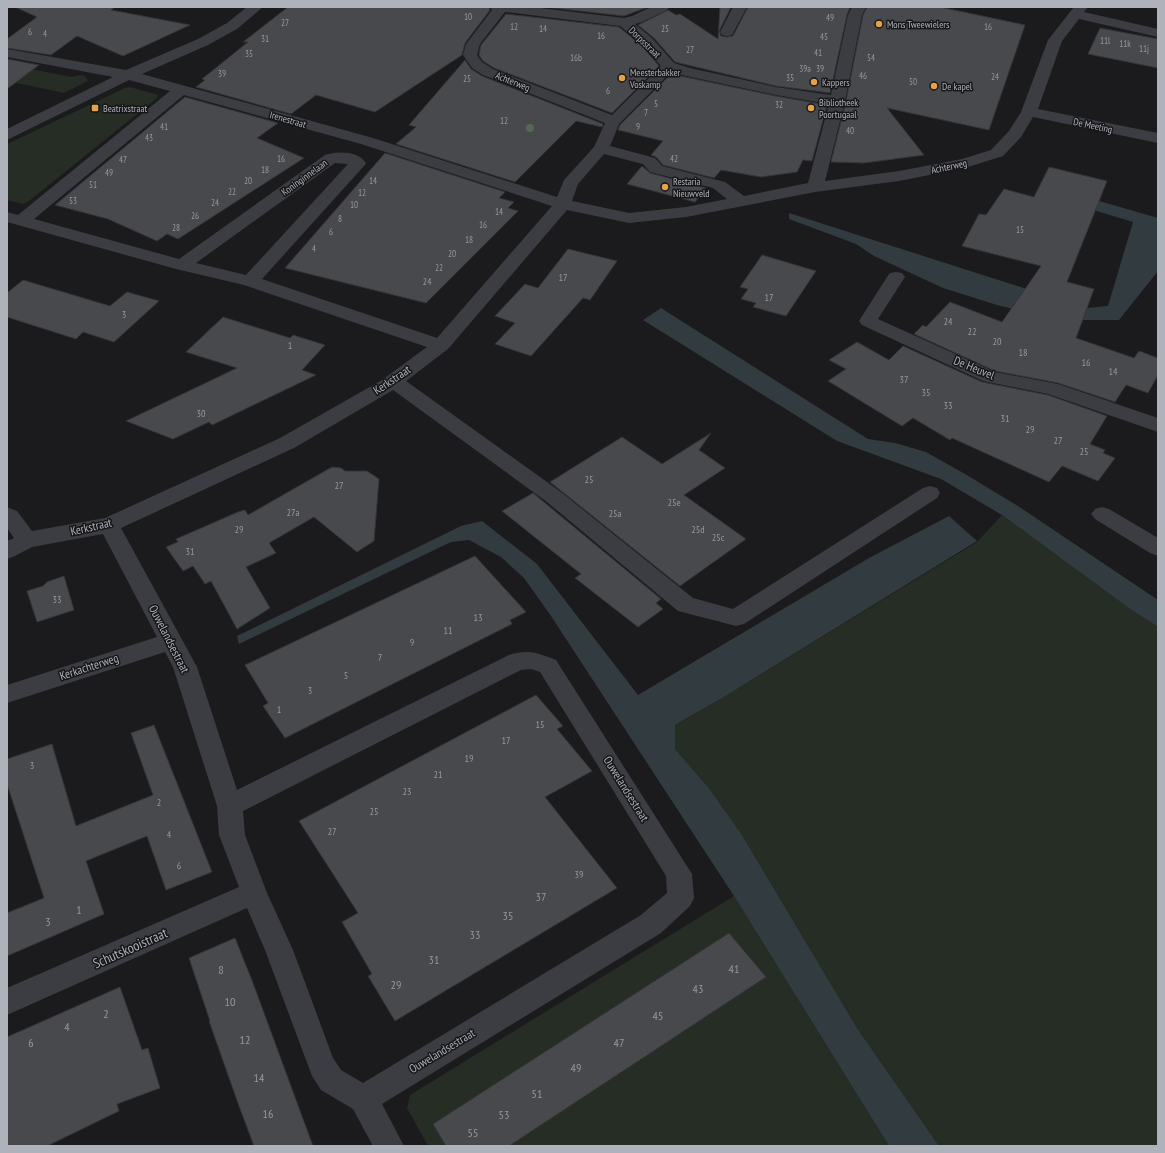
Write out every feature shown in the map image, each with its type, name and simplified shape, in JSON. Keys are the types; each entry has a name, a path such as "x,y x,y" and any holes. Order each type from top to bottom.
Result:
{"street":[{"path":"7,136 128,75 203,42 226,30 256,7"},
{"name":"Dorpsstraat","path":"499,7 624,22 648,42 669,66 686,72 776,91 837,101"},
{"name":"Achterweg","path":"499,7 473,44 470,55 477,65 488,72 612,123"},
{"path":"624,22 637,19 662,7"},
{"path":"727,32 740,7"},
{"path":"815,187 837,101 855,15 859,7"},
{"name":"Achterweg","path":"563,204 630,218 686,212 815,187 898,176 965,163 997,153 1014,134 1029,112 1055,40 1079,10 1158,33"},
{"name":"Irenestraat","path":"7,53 128,75 180,91 276,115 367,141 563,204"},
{"name":"Kerkstraat","path":"7,551 26,540 109,525 287,443 393,380 441,345 563,204 570,183 601,148 612,123 669,66"},
{"path":"14,219 180,91"},
{"name":"De Meeting","path":"1029,112 1158,138"},
{"path":"601,148 649,160 656,169 719,185 740,201"},
{"name":"Koninginnelaan","path":"182,265 331,158 349,158 358,163 250,281"},
{"path":"14,219 182,265 250,281 441,345"},
{"name":"De Heuvel","path":"896,277 868,321 990,377 1051,388 1158,425"},
{"path":"393,380 554,497 686,605 736,618 930,493"},
{"path":"7,514 10,516 26,540"},
{"path":"1102,514 1158,548"},
{"name":"Ouwelandsestraat","path":"109,525 185,667 230,806 232,835 254,893 279,950 322,1066 331,1080 363,1099 651,924 681,898 680,874 548,666 532,660 517,661 230,806"},
{"name":"Kerkachterweg","path":"7,694 172,641"},
{"name":"Schutskooistraat","path":"7,1002 254,893"},
{"path":"363,1099 384,1144"}],"shaded area":[{"path":"7,64 71,77 81,75 85,76 88,81 64,93 7,81"},
{"path":"130,87 158,95 157,98 29,201 23,204 7,200 7,144"},
{"path":"1051,187 1158,218 1158,271 1119,320 1058,320 997,305 943,288 874,256 856,244 789,219 789,213 1086,308 1108,306 1133,222 1047,196"},
{"path":"661,308 868,439 895,443 926,452 1018,506 1158,600 1158,627 1130,609 1002,515 941,479 837,441 643,320"},
{"path":"1002,515 1130,609 1158,627 1158,1146 939,1146 857,1028 742,835 709,788 675,749 675,725 724,697 977,542"},
{"path":"949,516 977,541 724,697 675,725 675,749 709,788 742,835 857,1028 939,1146 889,1146 734,896 551,616 524,578 501,557 469,540 451,542 239,644 237,636 461,526 482,521 537,564 638,695 869,558"},
{"path":"734,896 889,1146 428,1146 407,1108 410,1095"}],"building":[{"path":"15,7 115,7 111,10 190,25 123,56 77,36 51,55 7,48 7,39 37,17"},
{"path":"288,7 489,7 490,10 465,43 462,55 375,112 316,95 291,114 196,87 205,80 202,79 248,42 243,42"},
{"path":"545,7 648,7 624,16"},
{"path":"720,7 731,7 719,31 721,36 727,37 733,36 748,7 850,7 830,93 776,86 675,62 654,38 638,25 668,10 676,15 680,14 718,39"},
{"path":"867,7 940,7 1025,25 989,130 887,108 924,155 864,163 831,162 846,101 863,15"},
{"path":"506,14 619,27 642,46 659,66 612,113 494,68 483,61 479,55 481,45"},
{"path":"1100,28 1158,39 1158,68 1088,54"},
{"path":"7,59 39,65 7,89"},
{"path":"465,60 471,69 482,76 603,124 602,127 576,121 515,182 396,144 416,127 409,125"},
{"path":"671,74 827,105 812,161 803,160 797,172 761,177 721,170 714,178 663,165 656,157 651,155 663,141 618,130 620,125"},
{"path":"185,97 278,123 257,138 304,158 178,239 167,234 157,241 108,219 55,205"},
{"path":"385,153 505,192 499,198 514,202 508,208 518,211 426,303 285,268"},
{"path":"642,166 650,173 706,188 695,202 627,184"},
{"path":"1049,167 1107,181 1067,282 1094,289 1076,338 1134,358 1139,351 1158,358 1158,375 1148,393 1126,385 1115,402 1058,383 995,371 914,334 923,325 926,327 950,302 1002,322 1041,266 962,246 979,214 986,215 1004,189 1034,197"},
{"path":"568,249 617,261 590,300 583,298 531,356 495,344 515,323 495,316 525,284 538,288"},
{"path":"762,255 816,271 786,316 753,307 756,303 741,299 748,289 740,287"},
{"path":"23,280 110,306 127,292 159,301 114,342 83,332 76,339 7,317 7,293"},
{"path":"223,317 290,338 293,335 325,345 302,370 316,375 212,425 209,422 173,439 126,421 237,368 186,352"},
{"path":"857,342 889,360 903,346 982,382 1048,395 1107,416 1090,444 1105,450 1103,453 1115,458 1098,481 1062,466 1049,482 952,438 950,440 913,418 902,426 828,381 846,369 829,360"},
{"path":"711,433 699,450 725,468 684,495 746,539 680,586 550,482 622,437 662,464"},
{"path":"332,467 341,468 345,471 367,471 379,479 374,541 357,552 314,517 269,543 276,553 246,567 270,608 237,629 211,581 205,584 193,566 183,571 166,547 178,542 176,539 238,512 245,510 248,515"},
{"path":"533,493 661,599 656,603 663,609 638,627 575,578 581,574 502,511"},
{"path":"475,556 526,612 510,620 512,624 285,738 263,706 268,703 245,665"},
{"path":"64,576 74,610 37,622 27,591 43,586 47,582"},
{"path":"536,695 563,726 557,729 592,771 545,797 617,888 395,1021 368,976 372,974 342,922 358,913 299,821"},
{"path":"154,725 212,872 166,890 147,836 86,861 104,914 7,956 7,913 44,898 7,784 7,759 52,744 76,826 153,795 131,733"},
{"path":"729,933 766,977 509,1146 446,1146 433,1124"},
{"path":"235,938 313,1146 254,1146 239,1106 209,1021 189,958"},
{"path":"120,987 142,1050 148,1048 160,1088 117,1104 119,1111 47,1146 7,1146 7,1037"}],"place":[{"name":"Mons Tweewielers","path":"879,24"},
{"name":"Meesterbakker Voskamp","path":"622,78"},
{"name":"Kappers","path":"814,82"},
{"name":"De kapel","path":"934,86"},
{"name":"Beatrixstraat","path":"95,108"},
{"name":"Bibliotheek Poortugaal","path":"811,108"},
{"name":"Restaria Nieuwveld","path":"665,187"}]}
